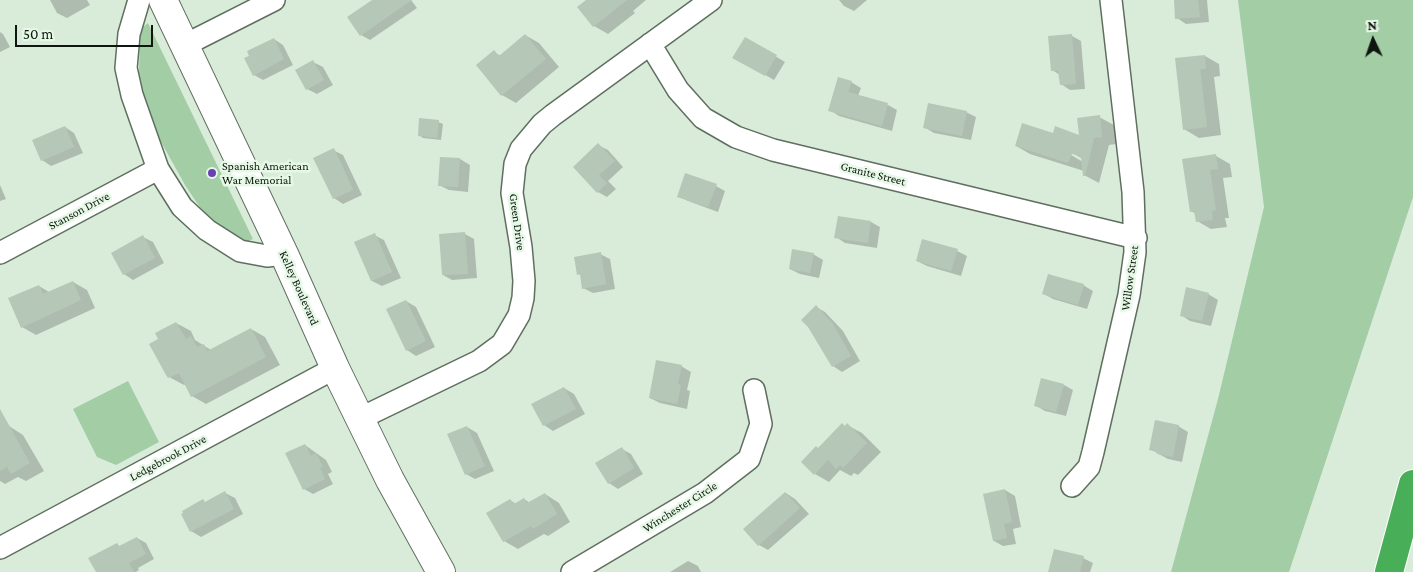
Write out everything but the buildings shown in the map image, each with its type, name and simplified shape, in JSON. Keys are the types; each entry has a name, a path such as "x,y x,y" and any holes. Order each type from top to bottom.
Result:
{"highway":[{"path":"1391,572 1413,484"},
{"path":"1391,572 1413,512"}],"main road":[{"name":"Kelley Boulevard","path":"163,0 390,480 441,572"}],"street":[{"path":"139,0 129,34 126,68 132,95 158,168 182,207 207,230 240,250 267,256 284,254"},
{"path":"185,45 274,0"},
{"name":"Green Drive","path":"361,418 479,361 502,344 519,315 523,298 524,281 521,247 512,193 515,164 521,149 542,124 553,115 711,0"},
{"name":"Willow Street","path":"1072,486 1089,467 1093,452 1129,295 1136,238 1133,192 1111,0"},
{"name":"Granite Street","path":"650,44 678,90 703,118 736,137 773,150 1136,238"},
{"name":"Stanson Drive","path":"0,253 158,168"},
{"name":"Ledgebrook Drive","path":"0,548 336,368"},
{"name":"Winchester Circle","path":"572,572 705,493 749,459 761,424 754,390"}],"green space":[{"path":"1238,0 1413,0 1413,197 1289,572 1171,572 1218,399 1264,207"},
{"path":"148,23 253,239 249,241 241,242 230,237 203,212 185,185 160,140 142,93 139,73 140,33"},
{"path":"128,381 159,442 116,465 97,457 73,409"}],"place":[{"name":"Spanish American War Memorial","path":"212,173"}]}
